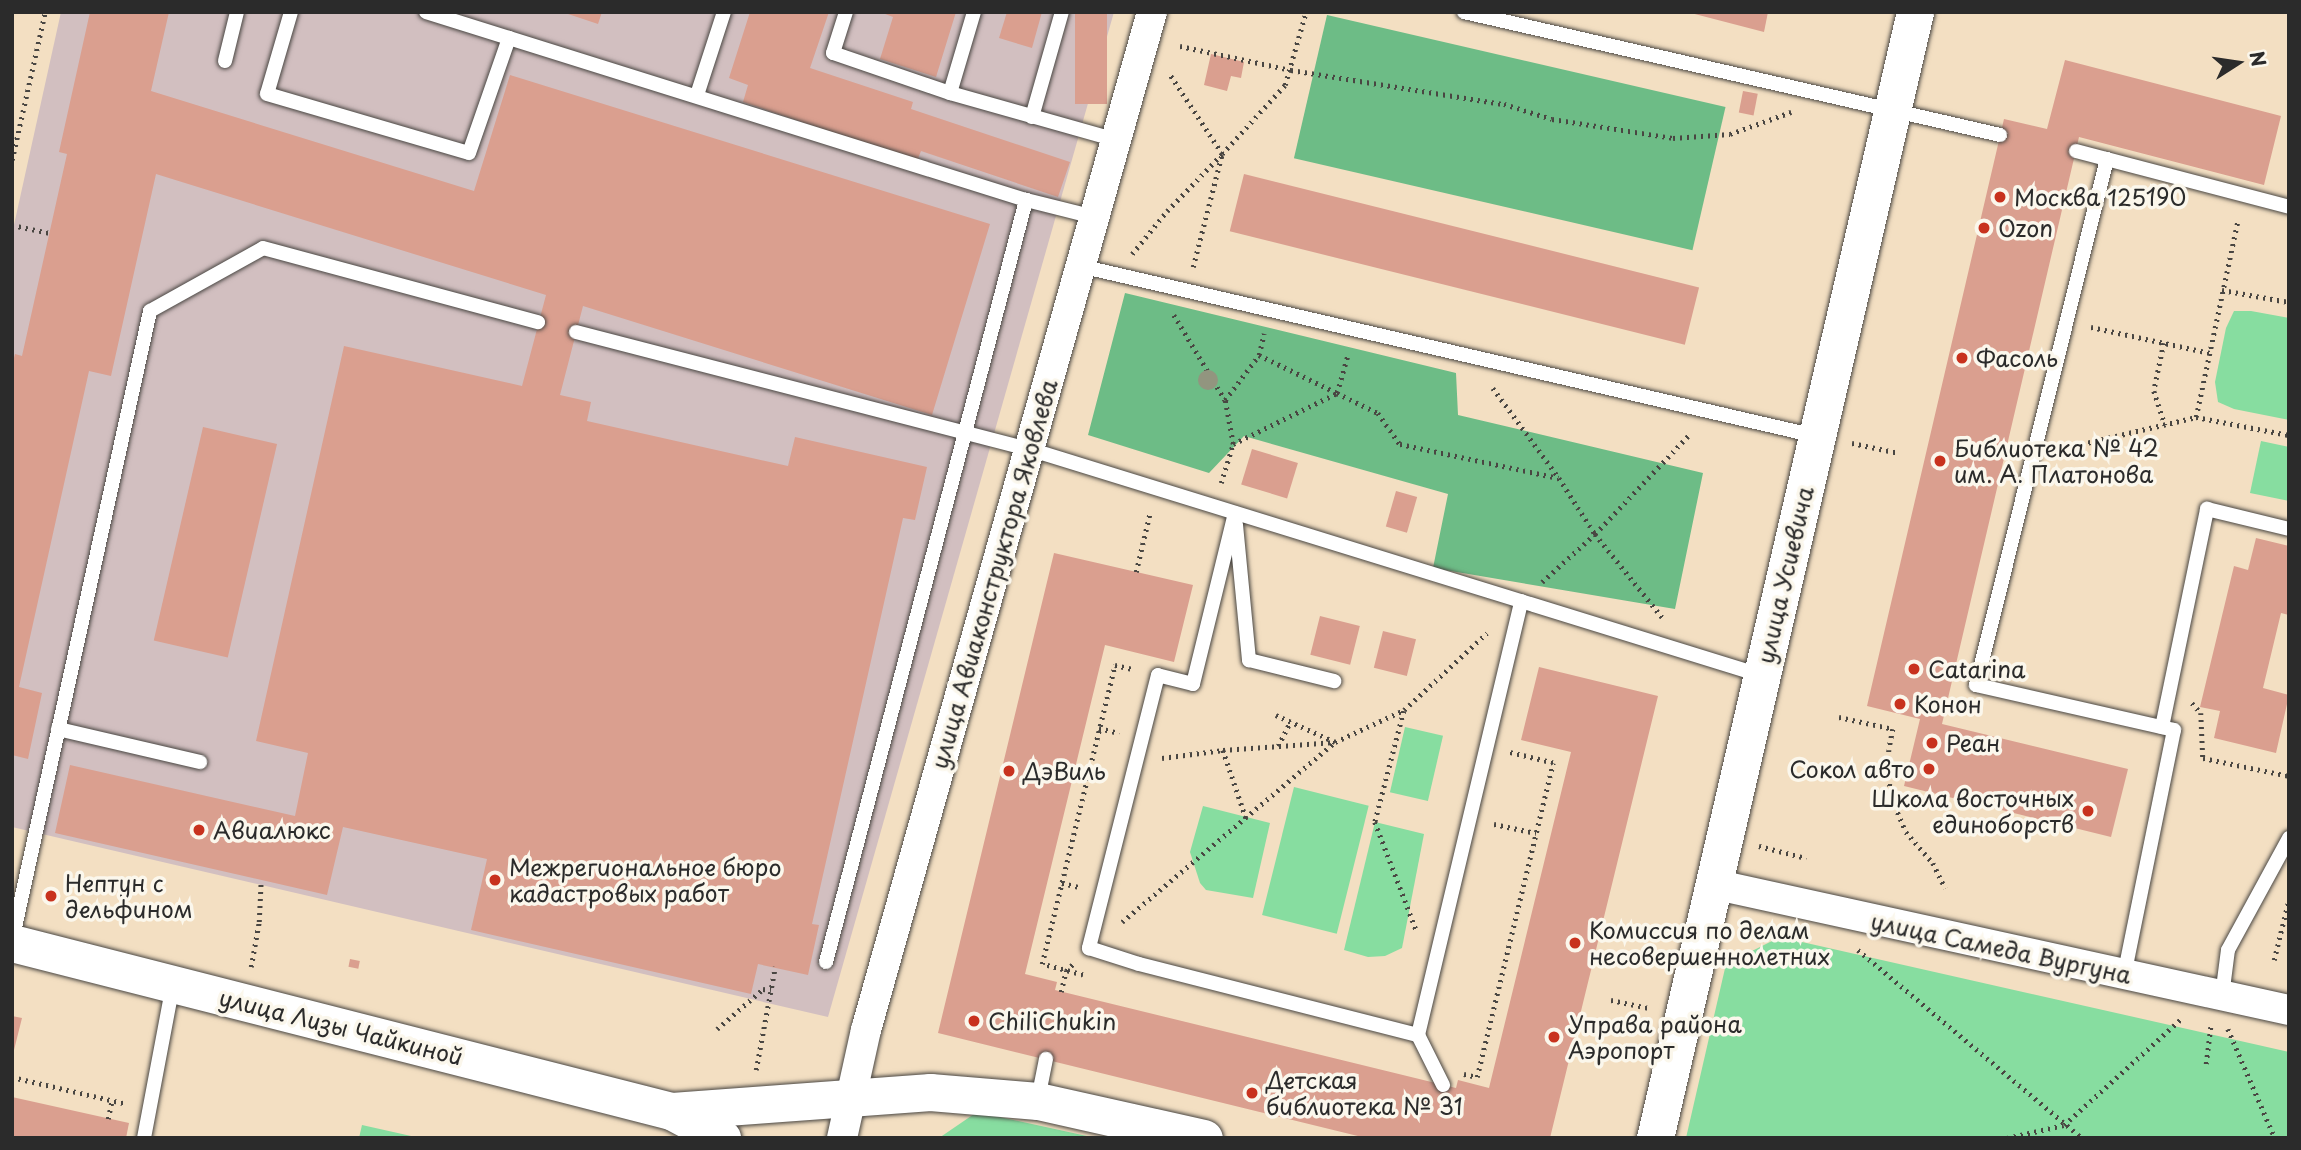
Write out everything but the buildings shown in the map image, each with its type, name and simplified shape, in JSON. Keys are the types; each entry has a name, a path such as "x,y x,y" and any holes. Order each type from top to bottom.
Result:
{"street":[{"name":"улица Усиевича","path":"1655,1138 1915,12"},
{"name":"улица Авиаконструктора Яковлева","path":"842,1138 866,1030 1148,24"},
{"name":"улица Самеда Вургуна","path":"1713,884 2289,1010"},
{"name":"улица Лизы Чайкиной","path":"12,942 671,1111 722,1138"},
{"name":"улица Лизы Чайкиной","path":"671,1111 930,1092 1038,1101 1204,1138"}],"lane":[{"path":"225,61 237,12"},
{"path":"290,12 267,94 469,153 509,38"},
{"path":"426,12 1026,200 1094,217"},
{"path":"697,95 724,12"},
{"path":"846,12 833,53 950,93 1116,140"},
{"path":"950,93 974,12"},
{"path":"1032,117 1062,12"},
{"path":"1464,12 1893,108 2000,135"},
{"path":"2076,151 2289,207"},
{"path":"2107,159 1976,685 2174,730 2124,975"},
{"path":"826,962 1026,200"},
{"path":"12,942 150,311 263,248 538,322"},
{"path":"1080,266 1817,436"},
{"path":"576,332 1029,449 1762,675"},
{"path":"2162,727 2207,509 2289,529"},
{"path":"1235,513 1193,684 1158,675 1089,948 1139,964 1418,1035"},
{"path":"1235,513 1249,660 1334,681"},
{"path":"1443,1085 1418,1035 1521,601"},
{"path":"58,729 201,762"},
{"path":"2222,996 2228,950 2289,838"},
{"path":"144,1138 173,984"},
{"path":"1038,1101 1046,1059"}],"path":[{"path":"12,160 45,12"},
{"path":"1115,274 1167,211 1285,85 1306,12"},
{"path":"1148,24 1222,153 1188,290"},
{"path":"1180,46 1291,70 1504,104 1552,119 1672,138 1730,134 1784,117 1821,92"},
{"path":"2196,417 2243,195"},
{"path":"12,225 49,233"},
{"path":"1156,284 1225,400 1233,444 1214,506"},
{"path":"2222,290 2289,302"},
{"path":"1225,400 1259,355 1270,310"},
{"path":"2065,321 2210,353"},
{"path":"1233,444 1337,393 1354,330"},
{"path":"2164,344 2154,391 2165,425"},
{"path":"1259,355 1378,413 1400,444 1559,478"},
{"path":"1469,356 1559,478 1595,534 1691,653"},
{"path":"1089,948 1335,742 1404,710 1595,534 1711,412"},
{"path":"2033,456 2196,417 2289,435"},
{"path":"1817,436 1899,453"},
{"path":"1136,572 1156,488"},
{"path":"1042,964 1115,665 1158,675"},
{"path":"2171,681 2201,713 2203,758 2289,776"},
{"path":"1404,710 1375,822 1432,974"},
{"path":"1276,715 1335,742"},
{"path":"1839,717 1894,729 1889,750 1888,777 1895,806 1906,832 1933,863 1945,888"},
{"path":"1278,746 1291,722"},
{"path":"1136,761 1223,750 1335,742"},
{"path":"1477,1077 1553,762 1486,747"},
{"path":"1223,750 1246,818"},
{"path":"1469,819 1536,833"},
{"path":"1748,843 1806,858"},
{"path":"250,971 259,922 261,880"},
{"path":"2274,960 2289,899"},
{"path":"1855,948 2082,1138"},
{"path":"755,1071 775,967"},
{"path":"717,1029 763,989 771,990"},
{"path":"2007,1138 2064,1125 2182,1019"},
{"path":"2206,1064 2211,1025"},
{"path":"2227,1029 2275,1138"},
{"path":"12,1077 150,1109"},
{"path":"108,1118 112,1100"}],"shaded area":[{"path":"61,12 1114,12 828,1017 12,827 12,234"}],"green space":[{"path":"1327,15 1726,107 1692,250 1294,158"},
{"path":"1125,293 1456,373 1458,415 1703,473 1675,609 1433,568 1448,494 1244,436 1209,473 1088,435"},
{"path":"2234,311 2251,311 2289,318 2289,420 2234,409 2218,402 2215,382 2226,328"},
{"path":"2261,441 2289,447 2289,501 2250,493"},
{"path":"1405,727 1443,736 1428,801 1390,792"},
{"path":"1294,787 1369,806 1337,934 1262,915"},
{"path":"1203,806 1270,823 1253,898 1206,890 1200,883 1190,852"},
{"path":"1375,822 1424,834 1402,948 1385,956 1368,957 1344,950"},
{"path":"1780,937 2289,1052 2289,1138 1686,1138 1726,964"},
{"path":"977,1112 1096,1138 939,1138"},
{"path":"362,1125 420,1138 359,1138"}],"place":[{"name":"Москва 125190","path":"2000,197"},
{"name":"Ozon","path":"1984,228"},
{"name":"Фасоль","path":"1962,358"},
{"name":"Библиотека № 42 им. А. Платонова","path":"1940,461"},
{"name":"Catarina","path":"1914,669"},
{"name":"Конон","path":"1900,704"},
{"name":"Реан","path":"1932,743"},
{"name":"Сокол авто","path":"1929,769"},
{"name":"ДэВиль","path":"1009,771"},
{"name":"Школа восточных единоборств","path":"2088,811"},
{"name":"Авиалюкс","path":"199,830"},
{"name":"Межрегиональное бюро кадастровых работ","path":"495,880"},
{"name":"Нептун с дельфином","path":"51,896"},
{"name":"Комиссия по делам несовершеннолетних","path":"1575,943"},
{"name":"ChiliChukin","path":"974,1021"},
{"name":"Управа района Аэропорт","path":"1554,1037"},
{"name":"Детская библиотека № 31","path":"1252,1093"}]}
